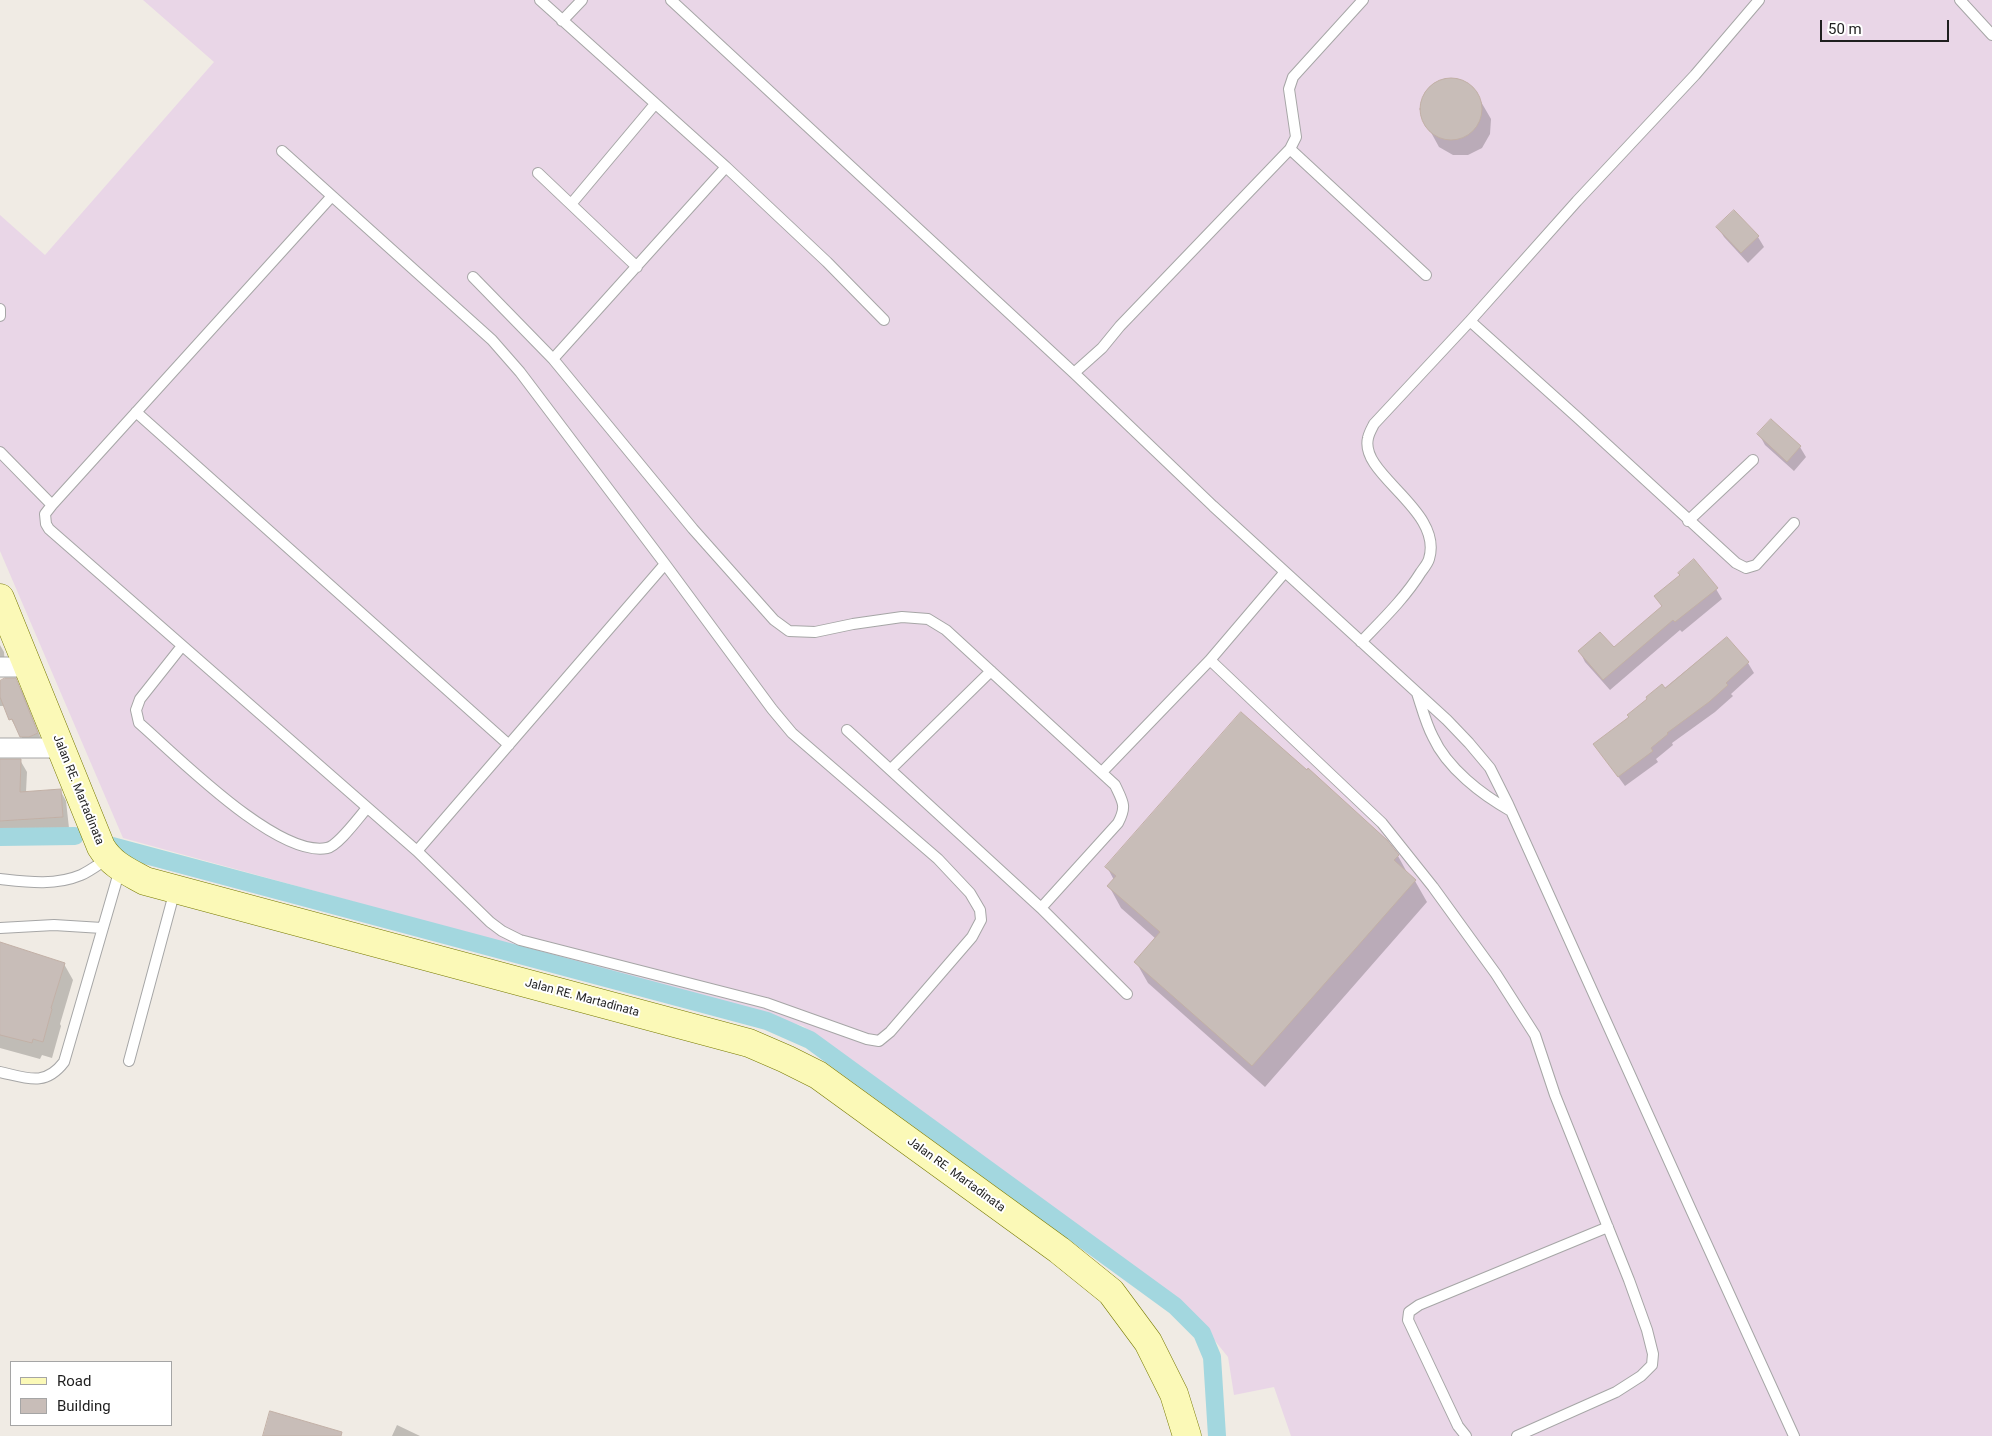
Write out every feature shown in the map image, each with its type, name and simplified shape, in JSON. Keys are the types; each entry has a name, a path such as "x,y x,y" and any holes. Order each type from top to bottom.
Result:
{"main road":[{"name":"Jalan RE. Martadinata","path":"0,598 101,847 114,863 145,881 749,1043 818,1075 1059,1250 1111,1292 1148,1342 1174,1394 1187,1436"}],"street":[{"path":"0,667 28,667"},
{"path":"0,748 61,748"}],"lane":[{"path":"540,0 726,167 884,320"},
{"path":"562,21 582,0"},
{"path":"671,0 1074,373 1213,506 1417,692 1469,743 1490,768 1794,1436"},
{"path":"1074,373 1102,348 1120,326 1290,148 1296,137 1289,89 1293,77 1363,0"},
{"path":"1362,642 1413,585 1429,559 1431,537 1422,519 1370,456 1367,439 1374,424 1470,321 1577,201 1695,75 1759,0"},
{"path":"1960,0 1992,35"},
{"path":"572,203 655,104"},
{"path":"1290,148 1426,275"},
{"path":"282,151 332,196 492,340 520,372 772,709 792,733 938,859 970,893 980,910 981,920 972,937 897,1025 879,1041 867,1039 766,1003 520,940 502,931 490,922 417,851 49,529 44,518 52,505 332,196"},
{"path":"553,358 726,167"},
{"path":"538,172 637,267"},
{"path":"473,277 553,358 693,529 768,614 789,631 815,632 902,617 928,619 946,630 1115,785 1122,801 1124,812 1118,823 1041,908"},
{"path":"0,309 0,316"},
{"path":"1470,321 1736,563 1746,568 1756,565 1794,523"},
{"path":"136,412 509,745"},
{"path":"0,452 52,505"},
{"path":"1688,521 1753,460"},
{"path":"417,851 665,564"},
{"path":"1102,772 1210,660 1285,572"},
{"path":"182,646 140,699 136,710 139,723 230,803 269,830 298,844 315,848 328,848 335,843 368,808"},
{"path":"1210,660 1382,823 1433,887 1496,974 1535,1035 1647,1330 1652,1354 1652,1366 1641,1376 1616,1392 1517,1436"},
{"path":"891,770 991,671"},
{"path":"1417,692 1433,739 1446,758 1489,799 1511,811"},
{"path":"847,730 1041,908 1127,994"},
{"path":"0,879 38,882 65,880 114,863"},
{"path":"0,1072 33,1080 47,1078 57,1071 64,1062 102,928 114,863"},
{"path":"129,1061 176,889"},
{"path":"0,928 54,925 102,928"},
{"path":"1466,1436 1458,1426 1408,1320 1409,1312 1419,1305 1608,1227"}],"shaded area":[{"path":"143,0 1992,0 1992,1436 1291,1436 1274,1387 1234,1395 1228,1357 1199,1321 803,1026 123,838 0,551 0,215 45,255 214,62"}],"building":[{"path":"1451,78 1463,80 1473,87 1480,97 1482,109 1480,121 1473,131 1463,138 1451,140 1439,138 1429,131 1422,121 1420,109 1422,97 1429,87 1439,80"},
{"path":"1734,210 1759,236 1741,253 1716,227"},
{"path":"1771,419 1801,446 1787,462 1757,434"},
{"path":"1694,559 1718,588 1675,622 1673,620 1603,680 1578,651 1600,632 1614,647 1662,606 1654,596 1680,575 1678,573"},
{"path":"1727,637 1749,662 1709,702 1667,733 1651,748 1653,751 1618,777 1593,744 1629,717 1627,715 1662,684 1665,688"},
{"path":"5,678 16,678 38,733 29,737 20,737 12,719 9,720 0,697 0,681"},
{"path":"1241,712 1307,770 1308,768 1387,840 1399,855 1394,860 1416,880 1252,1066 1134,962 1160,932 1107,886 1116,876 1105,867"},
{"path":"0,759 21,759 20,792 61,789 63,817 0,821"},
{"path":"0,942 65,963 43,1042 33,1039 32,1043 0,1035"},
{"path":"270,1411 342,1432 341,1436 263,1436"}],"waterway":[{"path":"0,837 75,836"},
{"path":"112,846 767,1021 810,1040 1175,1306 1202,1333 1212,1357 1217,1436"}]}
